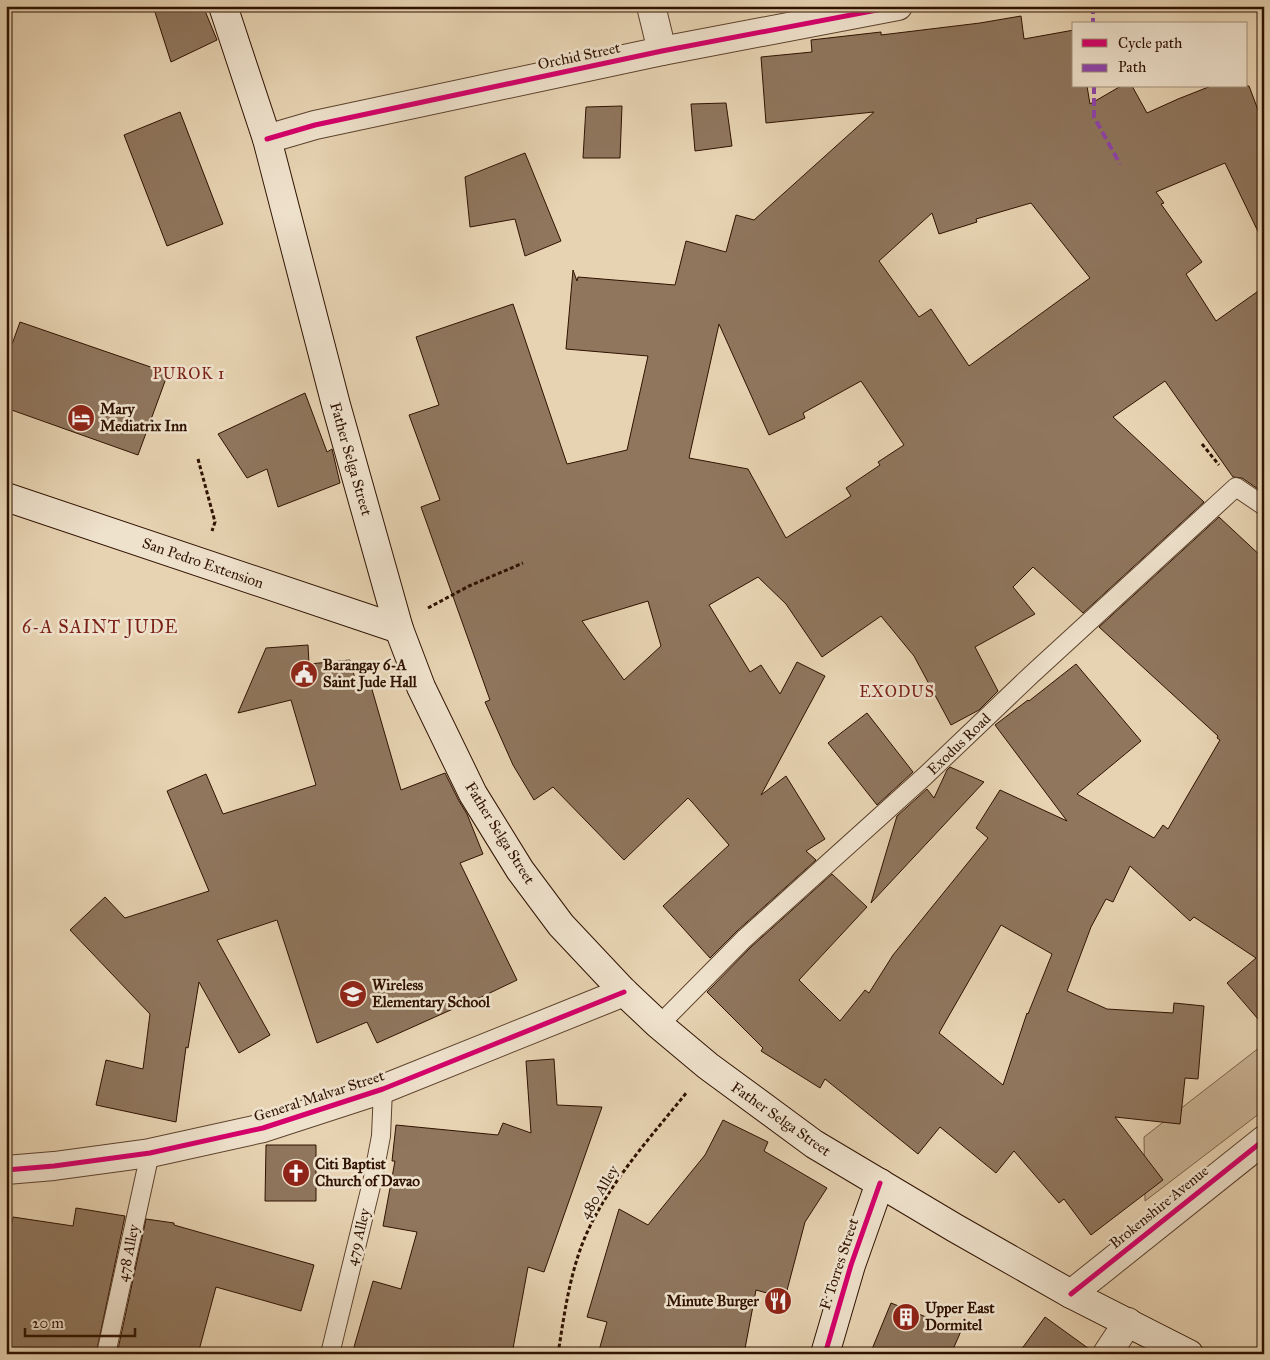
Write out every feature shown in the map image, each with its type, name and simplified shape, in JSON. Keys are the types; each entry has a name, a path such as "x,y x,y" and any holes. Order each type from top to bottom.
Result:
{"main road":[{"name":"Father Selga Street","path":"223,6 267,139 336,405 399,629 421,687 473,794 520,870 561,925 624,992 659,1025 708,1066 814,1144 1071,1294 1189,1354"},
{"path":"652,6 662,51"},
{"name":"Orchid Street","path":"267,139 315,124 662,51 881,8"},
{"name":"San Pedro Extension","path":"6,497 399,629"},
{"name":"General Malvar Street","path":"6,1170 54,1166 150,1153 263,1128 383,1089 624,992"},
{"name":"Brokenshire Avenue","path":"1071,1294 1264,1140"},
{"name":"F. Torres Street","path":"825,1354 851,1266 880,1183"},
{"path":"1107,1354 1128,1322"}],"lane":[{"name":"Exodus Road","path":"659,1025 744,939 925,776 1030,675 1236,487 1264,506"},
{"name":"479 Alley","path":"330,1354 373,1178 381,1136 383,1089"},
{"name":"478 Alley","path":"106,1354 150,1153"}],"path":[{"path":"198,459 215,522 199,562"},
{"path":"399,629 432,606 469,586 523,563"}],"shaded area":[{"path":"1264,1044 1264,1110 1145,1201 1144,1137"}],"building":[{"path":"153,6 203,6 217,40 171,62"},
{"path":"1021,16 1024,39 1072,30 1072,88 1087,88 1090,104 1118,88 1133,88 1147,113 1206,88 1248,88 1249,86 1264,126 1264,244 1225,163 1156,192 1164,203 1161,204 1202,262 1186,274 1216,321 1264,287 1264,493 1242,478 1233,477 1165,381 1113,417 1204,502 1083,613 1033,567 1013,587 1035,614 975,647 998,691 979,710 951,725 914,656 881,616 822,657 786,604 758,577 709,605 750,672 761,665 780,694 797,662 825,676 761,795 786,776 825,839 806,851 816,860 710,958 663,906 729,845 688,798 624,860 553,787 534,800 513,765 485,702 490,700 421,507 440,500 409,415 439,405 416,337 513,304 567,464 627,450 648,356 566,349 573,270 577,281 578,277 675,285 686,241 726,252 736,215 754,220 874,112 766,123 761,57 812,52 811,40 881,32 881,35","holes":["1031,203 1090,278 969,366 931,309 919,317 879,261 932,213 939,234 977,222 976,219","719,324 769,435 805,418 803,413 861,381 904,445 878,462 880,465 846,488 851,496 786,538 748,469 689,458","648,601 661,646 624,680 582,621"]},
{"path":"726,103 732,146 695,151 691,104"},
{"path":"622,106 620,158 583,158 586,107"},
{"path":"180,112 223,224 167,246 124,135"},
{"path":"525,153 561,241 525,256 515,219 470,227 465,177"},
{"path":"20,322 168,373 138,455 6,408 6,361"},
{"path":"305,393 327,452 332,449 340,483 278,507 267,469 247,478 218,434"},
{"path":"1219,517 1264,559 1264,1026 1227,983 1256,958 1194,917 1190,921 1130,866 1113,902 1106,899 1091,927 1067,991 1107,1009 1173,1013 1174,1003 1204,1006 1198,1079 1185,1078 1180,1124 1115,1117 1163,1180 1091,1235 1064,1199 1059,1203 1014,1151 996,1173 940,1127 918,1154 825,1079 820,1088 761,1051 763,1048 707,992 751,947 832,874 867,907 799,980 840,1021 865,990 869,993 893,955 988,838 976,828 1000,790 1067,821 995,725 1076,664 1141,741 1077,794 1154,838 1163,825 1168,829 1220,740 1217,738 1218,736 1099,627","holes":["1001,925 1052,954 1027,1013 1003,1085 939,1033"]},
{"path":"308,645 309,664 350,660 358,690 371,686 401,790 445,773 467,814 483,854 460,863 517,980 377,1043 367,1022 317,1043 277,920 217,940 270,1035 239,1053 199,982 188,1048 186,1047 176,1122 96,1105 106,1060 143,1069 150,1014 70,930 105,897 125,918 209,891 167,791 206,774 223,814 316,785 291,700 238,713 266,648"},
{"path":"867,713 913,772 877,805 828,743"},
{"path":"950,767 984,782 871,903 897,816 927,789 934,798"},
{"path":"554,1059 557,1105 602,1107 544,1272 528,1267 512,1354 352,1354 373,1281 401,1289 417,1232 383,1226 395,1161 392,1161 396,1125 498,1135 503,1123 531,1133 526,1061"},
{"path":"723,1120 768,1142 764,1151 827,1188 805,1222 785,1298 756,1290 744,1354 598,1354 607,1322 587,1317 619,1209 648,1225 705,1155"},
{"path":"266,1145 316,1145 316,1201 265,1201"},
{"path":"76,1208 125,1216 96,1354 6,1354 6,1261 13,1217 73,1226"},
{"path":"146,1219 174,1223 174,1225 314,1265 301,1311 216,1287 198,1354 117,1354"},
{"name":"Upper East Dormitel","path":"891,1303 961,1331 951,1354 870,1354"},
{"path":"1045,1317 1092,1351 1091,1354 1018,1354"}],"marked path":[{"path":"1093,6 1093,22"},
{"path":"1094,88 1094,117 1120,164"}],"cycle path":[{"path":"267,139 315,125 662,51 898,6"},
{"path":"6,1170 54,1166 150,1153 263,1128 383,1089 624,992"},
{"path":"1071,1294 1264,1140"},
{"path":"825,1354 851,1265 880,1183"}],"place":[{"name":"Mary Mediatrix Inn","path":"81,418"},
{"name":"Barangay 6-A Saint Jude Hall","path":"304,674"},
{"name":"Wireless Elementary School","path":"353,994"},
{"name":"Citi Baptist Church of Davao","path":"296,1173"},
{"name":"Minute Burger","path":"778,1301"},
{"name":"Upper East Dormitel","path":"906,1317"}],"district":[{"name":"PUROK 1","path":"189,373"},
{"name":"6-A SAINT JUDE","path":"100,627"},
{"name":"EXODUS","path":"897,691"}]}
